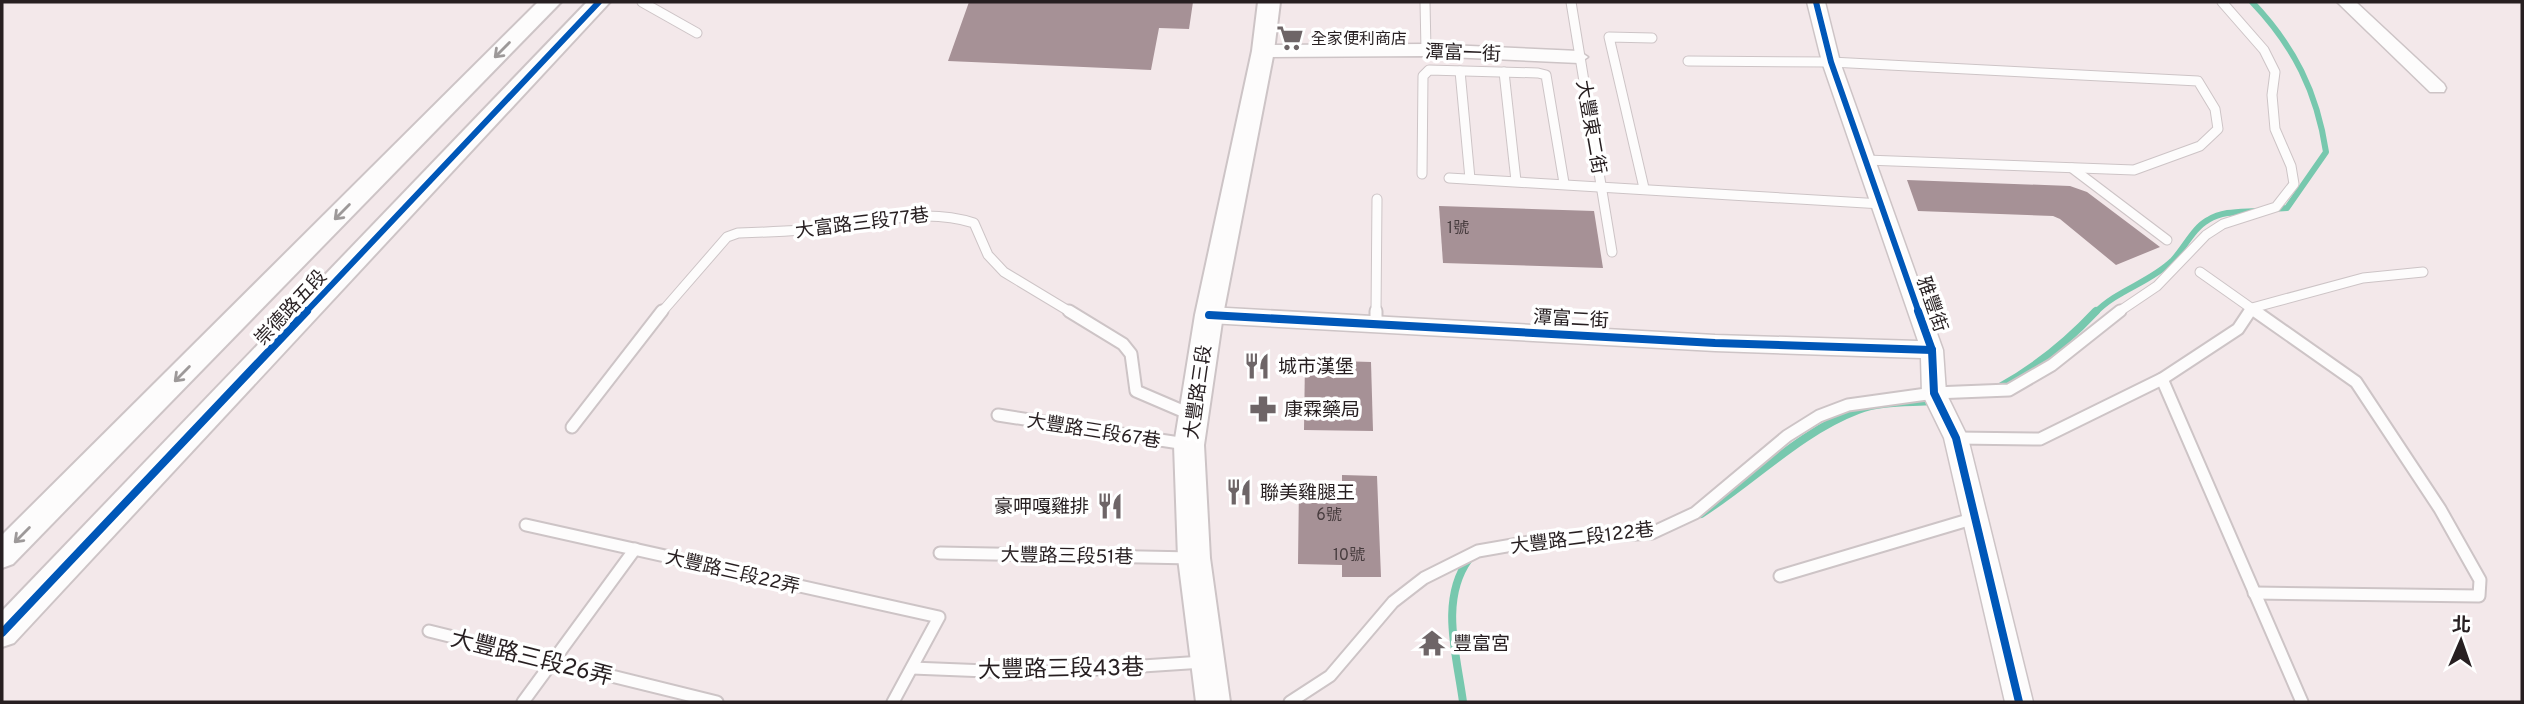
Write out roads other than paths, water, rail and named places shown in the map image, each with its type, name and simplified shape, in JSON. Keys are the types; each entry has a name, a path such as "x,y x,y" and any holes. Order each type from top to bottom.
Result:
{"street":[{"name":"崇德路五段","path":"2,555 550,2"},
{"name":"崇德路五段","path":"2,633 599,2"},
{"name":"大豐路三段","path":"1213,702 1194,558 1189,445 1209,315 1263,51 1269,2"},
{"name":"雅豐街","path":"1816,2 1831,62 1932,350 1934,393 1956,438 2020,702"},
{"path":"2346,2 2437,88"},
{"name":"潭富一街","path":"1263,51 1426,50 1579,57"},
{"name":"潭富二街","path":"1209,315 1715,343 1932,350"}],"lane":[{"path":"642,2 697,33"},
{"path":"1425,2 1426,50"},
{"name":"大豐東二街","path":"1571,2 1612,252"},
{"name":"大豐路二段122巷","path":"1290,702 1330,676 1393,603 1424,578 1478,551 1541,540 1651,533 1695,513 1787,436 1819,416 1848,405 1934,393 2009,390 2052,365 2098,326 2157,286 2206,235 2223,224 2276,207 2294,184 2291,166 2275,129 2272,95 2275,72 2264,50 2222,2"},
{"path":"1644,188 1609,37 1652,38"},
{"path":"1688,61 1831,62 2198,81 2215,109 2217,129 2200,146 2134,170 1866,160"},
{"path":"1422,174 1423,76 1429,70 1504,72 1546,75 1564,183"},
{"path":"1460,71 1470,179"},
{"path":"1504,72 1516,181"},
{"path":"2072,168 2167,240"},
{"path":"1449,178 1602,185 1882,204"},
{"path":"1376,323 1377,200"},
{"name":"大富路三段77巷","path":"572,426 650,325 727,237 738,233 836,227 916,213 951,214 974,223 989,256 1004,272 1122,344 1131,354 1136,391 1159,404 1192,415"},
{"path":"2200,272 2356,382 2440,509 2480,580 2479,596 2255,593"},
{"path":"1956,438 2040,439 2162,379 2238,329 2252,308 2363,278 2423,272"},
{"path":"2162,379 2302,702"},
{"name":"大豐路三段67巷","path":"998,415 1189,445"},
{"path":"1780,576 1975,518"},
{"name":"大豐路三段22弄","path":"526,525 939,617 912,668"},
{"path":"523,702 635,549"},
{"name":"大豐路三段51巷","path":"940,553 1194,558"},
{"name":"大豐路三段26弄","path":"429,631 717,702"},
{"name":"大豐路三段43巷","path":"912,668 1037,673 1209,662"},
{"path":"893,702 912,668"}],"waterway":[{"path":"2252,2 2280,36 2301,71 2317,109 2326,152 2287,208 2271,209"},
{"path":"2095,313 2113,298 2163,269 2208,220 2225,213 2256,211"},
{"path":"2000,387 2051,353 2096,311"},
{"path":"1701,514 1797,444 1837,419 1876,405 1933,401"},
{"path":"1463,702 1454,647 1452,610 1460,575 1469,559"}],"place":[{"name":"全家便利商店","path":"1290,38"},
{"name":"城市漢堡","path":"1257,366"},
{"name":"康霖藥局","path":"1263,409"},
{"name":"聯美雞腿王","path":"1239,492"},
{"name":"豪呷嘎雞排","path":"1110,506"},
{"name":"豐富宮","path":"1432,643"}]}
